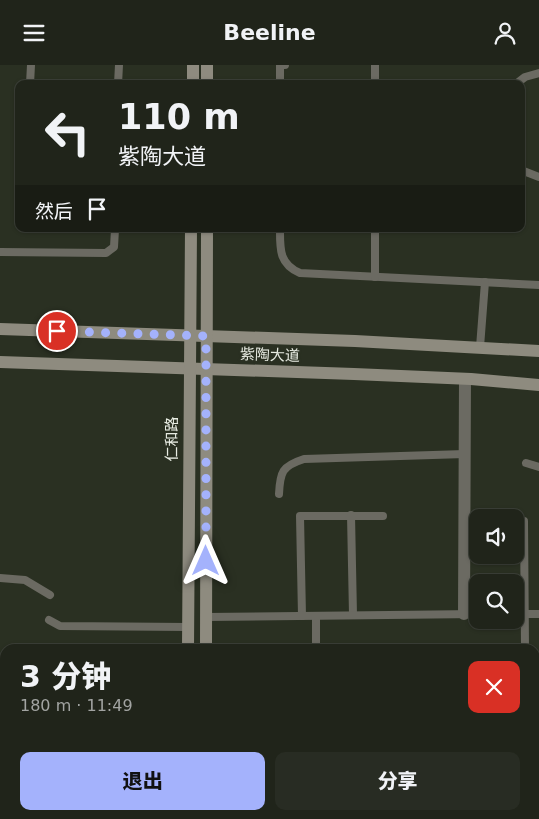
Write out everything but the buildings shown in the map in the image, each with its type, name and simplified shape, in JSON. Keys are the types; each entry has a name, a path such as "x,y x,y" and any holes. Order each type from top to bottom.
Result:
{"main road":[{"path":"193,65 193,80"},
{"path":"207,65 207,80"},
{"name":"仁和路","path":"188,644 191,232"},
{"path":"206,644 207,232"},
{"name":"紫陶大道","path":"0,329 189,335 539,351"},
{"name":"紫陶大道","path":"0,362 465,379 539,385"}],"street":[{"path":"465,379 465,454 470,574"}],"lane":[{"path":"30,80 31,65"},
{"path":"118,80 119,65"},
{"path":"280,80 280,65 285,65"},
{"path":"374,65 375,80"},
{"path":"521,80 539,73"},
{"path":"525,172 539,177"},
{"path":"0,252 106,253 114,247 115,232"},
{"path":"280,232 280,255 294,270 300,273 539,285"},
{"path":"375,232 375,277"},
{"path":"480,347 485,282"},
{"path":"279,494 282,472 292,463 304,459 465,454"},
{"path":"526,463 539,467"},
{"path":"351,515 353,615"},
{"path":"302,616 300,516 382,516"},
{"path":"524,521 526,644"},
{"path":"0,578 25,580 50,595"},
{"path":"206,617 469,614"},
{"path":"525,614 539,614"},
{"path":"316,616 316,644"},
{"path":"48,620 60,626 188,627"}],"route":[{"path":"57,331 206,336 206,561"}]}
